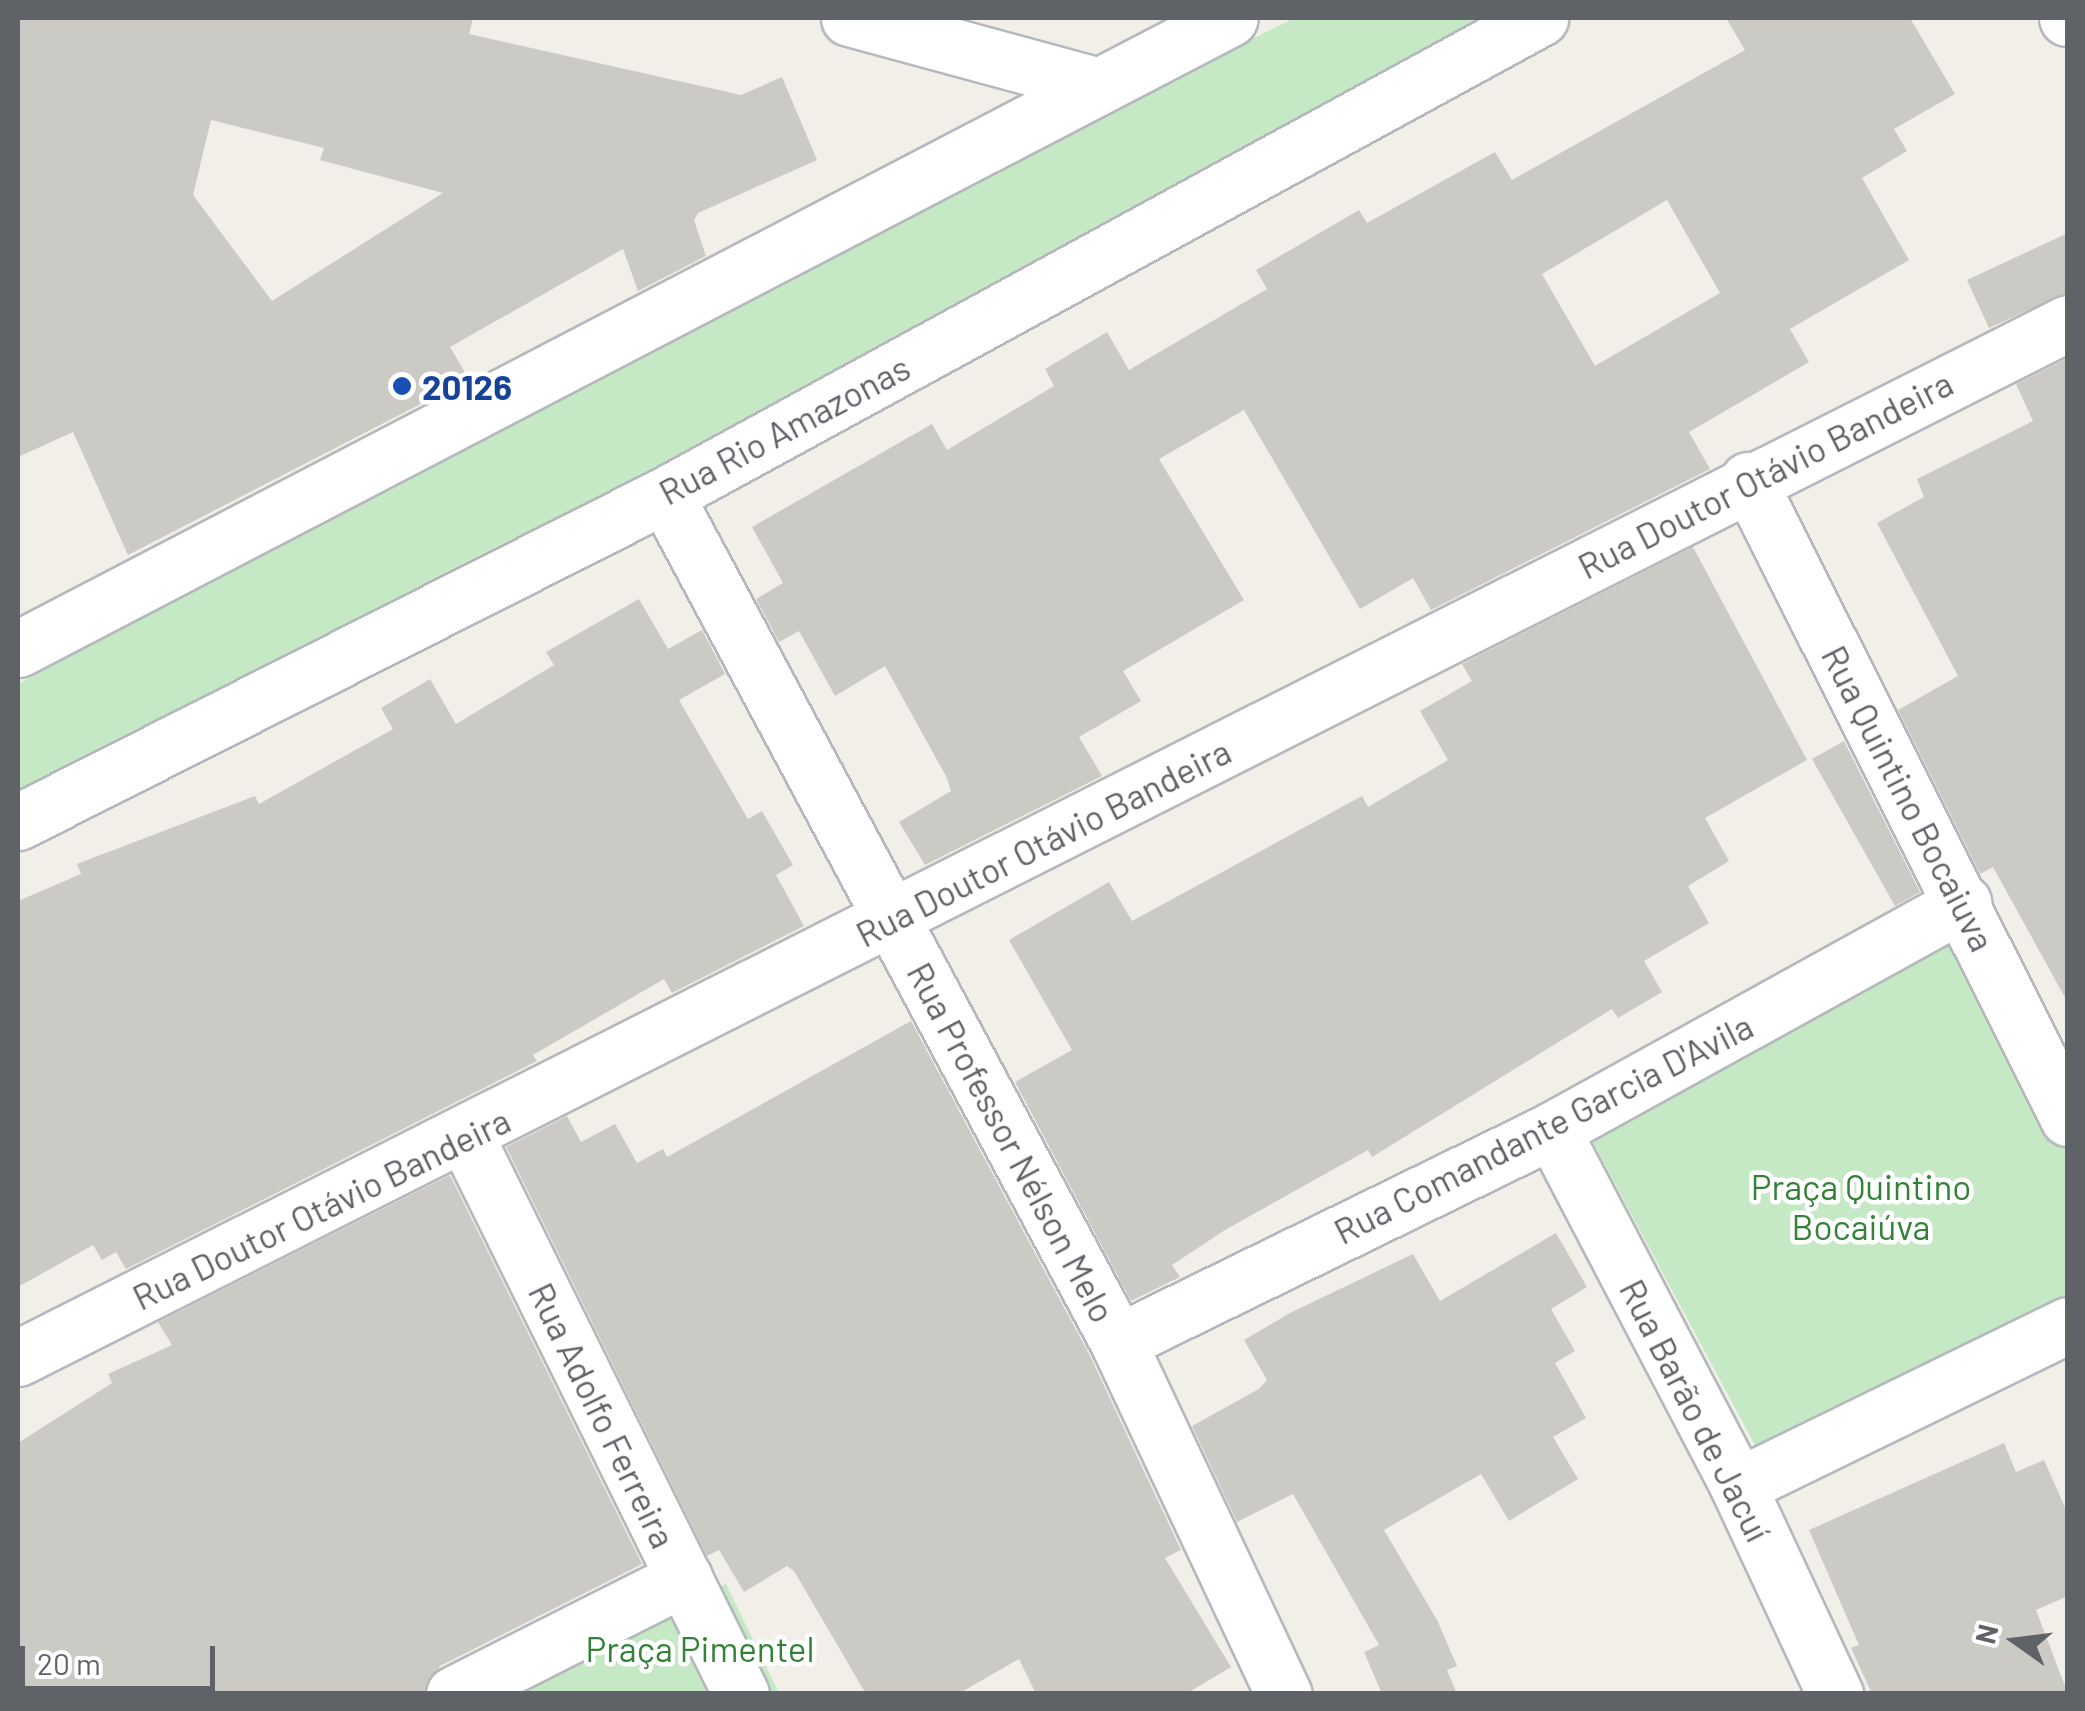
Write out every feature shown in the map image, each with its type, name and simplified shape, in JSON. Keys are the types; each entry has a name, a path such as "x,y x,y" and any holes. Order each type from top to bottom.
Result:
{"street":[{"path":"849,18 1092,84"},
{"path":"18,649 1092,84 1230,18"},
{"name":"Rua Rio Amazonas","path":"18,822 664,495 1540,18"},
{"name":"Rua Doutor Otávio Bandeira","path":"18,1358 466,1136 1748,480 2068,324"},
{"name":"Rua Quintino Bocaiuva","path":"1748,480 1964,903 2068,1118"},
{"name":"Rua Professor Nélson Melo","path":"664,495 1118,1342 1284,1694"},
{"name":"Rua Comandante Garcia D'Avila","path":"1118,1342 1552,1130 1964,903"},
{"name":"Rua Barão de Jacuí","path":"1552,1130 1738,1486 1834,1694"},
{"name":"Rua Adolfo Ferreira","path":"466,1136 741,1694"},
{"path":"1738,1486 2068,1325"},
{"path":"454,1694 684,1578"}],"green space":[{"path":"1295,18 1480,18 644,475 18,793 18,684 1124,101"},
{"name":"Praça Quintino Bocaiúva","path":"1968,922 2067,1116 2067,1329 1771,1475 1584,1126"},
{"name":"Praça Pimentel","path":"726,1584 779,1693 498,1694"}],"building":[{"path":"18,18 473,18 469,34 741,95 782,77 817,160 698,213 694,220 706,256 638,291 623,249 450,347 469,379 128,555 73,432 18,457","holes":["211,120 324,148 320,160 443,193 272,301 193,195"]},
{"path":"1726,18 1910,18 1955,94 1894,129 1907,151 1862,178 1909,260 1790,329 1809,362 1689,432 1710,469 1431,610 1413,578 1360,609 1244,410 1159,459 1244,600 1123,671 1141,701 1079,737 1102,776 925,865 899,822 951,791 947,778 885,666 835,696 799,631 779,642 756,599 783,583 752,527 932,424 947,450 1054,386 1045,369 1107,332 1129,370 1267,289 1256,270 1359,210 1367,223 1495,152 1512,180 1745,50","holes":["1667,200 1720,293 1595,366 1542,274"]},
{"path":"2068,233 2068,292 1989,328 1967,280"},
{"path":"2068,358 2068,1003 1993,867 1980,874 1898,710 1958,676 1877,523 1924,497 1917,479 2033,421 2016,384"},
{"path":"1693,547 1807,760 1705,818 1729,861 1688,886 1709,923 1644,961 1662,992 1618,1018 1612,1009 1372,1157 1368,1150 1225,1230 1172,1265 1180,1277 1131,1301 1015,1082 1072,1050 1009,940 1109,882 1132,921 1362,796 1368,807 1448,760 1420,711 1472,681 1462,664"},
{"path":"639,599 668,649 702,630 725,674 679,700 748,819 762,811 793,865 776,875 804,926 672,993 664,979 533,1055 537,1061 126,1269 116,1252 102,1260 93,1245 18,1287 18,901 81,874 77,864 255,796 259,804 393,729 381,708 430,679 456,724 554,665 546,652"},
{"path":"1844,741 1920,892 1895,906 1812,759"},
{"path":"911,1021 1090,1356 1181,1550 1165,1558 1231,1667 1186,1694 1036,1694 1019,1659 958,1694 866,1694 794,1571 787,1566 744,1592 719,1550 707,1556 506,1147 567,1116 581,1142 615,1124 637,1163 663,1149 667,1157"},
{"path":"450,1175 642,1564 440,1666 423,1694 18,1694 18,1443 112,1383 108,1374 172,1345 158,1322"},
{"path":"1556,1233 1587,1287 1551,1309 1575,1351 1555,1363 1586,1418 1553,1437 1578,1479 1509,1521 1481,1474 1384,1530 1437,1620 1457,1666 1447,1670 1457,1694 1382,1694 1364,1652 1379,1645 1293,1494 1237,1522 1192,1426 1259,1389 1267,1380 1244,1340 1290,1313 1413,1254 1440,1301"},
{"path":"2004,1443 2016,1472 2044,1460 2068,1514 2068,1596 2036,1610 2068,1694 1872,1694 1851,1648 1859,1645 1809,1530"}],"place":[{"name":"20126","path":"402,386"}]}
